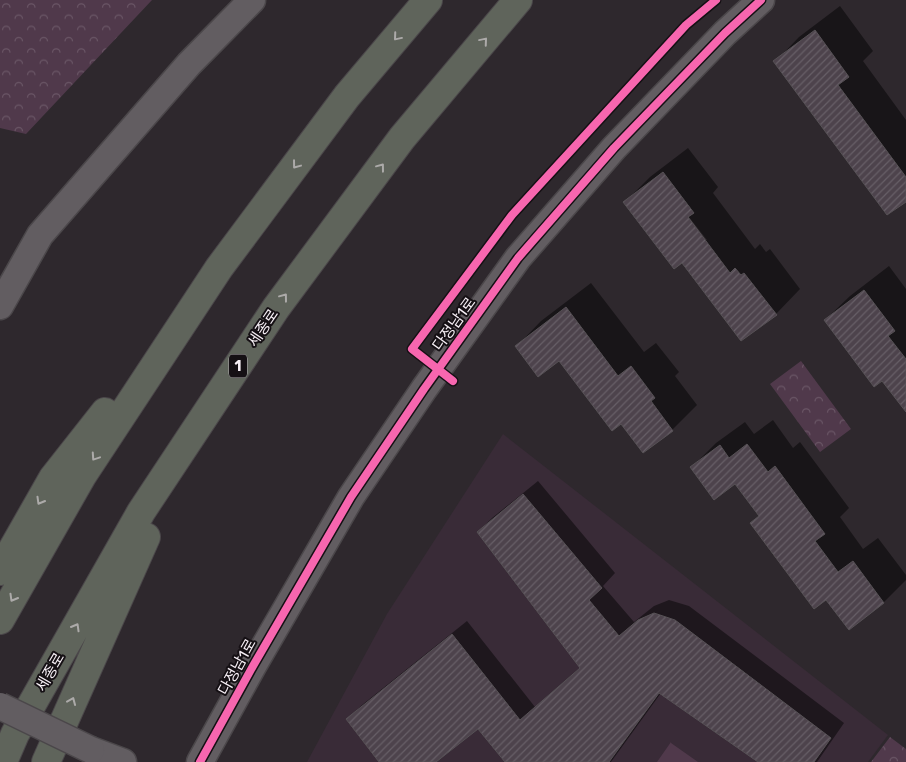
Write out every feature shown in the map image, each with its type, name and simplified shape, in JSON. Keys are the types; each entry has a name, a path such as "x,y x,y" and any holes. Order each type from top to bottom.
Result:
{"highway":[{"path":"0,571 52,478 220,268 347,96 428,0"},
{"name":"세종로","path":"4,762 15,734 141,512 276,308 402,138 518,0"},
{"path":"0,620 82,476 220,268"},
{"path":"46,762 135,558 210,408"}],"street":[{"path":"0,306 40,235 189,64 252,0"},
{"name":"다정남1로","path":"200,762 351,496 424,389 518,258 614,148 725,33 761,0"},
{"path":"0,706 91,750 123,762"}],"shaded area":[{"path":"503,434 888,735 868,762 307,762 387,614"}],"green space":[{"path":"0,0 152,0 26,134 0,128"},
{"path":"801,361 851,429 820,452 770,384"},
{"path":"890,737 906,749 906,762 871,762"},
{"path":"671,743 698,762 657,762"}],"building":[{"path":"815,30 849,77 838,85 906,177 906,202 887,215 773,61"},
{"path":"663,172 694,213 688,217 730,273 735,268 741,275 744,273 777,315 741,341 682,263 674,269 623,202"},
{"path":"864,290 895,331 888,336 906,359 906,412 882,381 874,387 824,320"},
{"path":"566,307 618,376 631,366 655,398 651,401 673,431 643,453 621,424 612,431 559,361 538,377 515,346"},
{"path":"747,444 768,472 775,466 825,534 815,541 838,572 853,561 884,603 849,630 826,600 814,609 750,523 759,516 735,484 714,500 690,467 720,445 729,458"},
{"path":"523,494 602,588 589,600 619,636 638,620 654,613 675,620 831,738 814,762 758,762 659,693 609,762 505,762 478,729 436,762 379,762 346,719 452,634 520,720 580,668 477,532"}],"cycle path":[{"path":"453,381 412,349 512,215 686,25 716,0"},
{"path":"200,762 351,497 424,389 518,258 614,148 725,33 761,0"}]}
